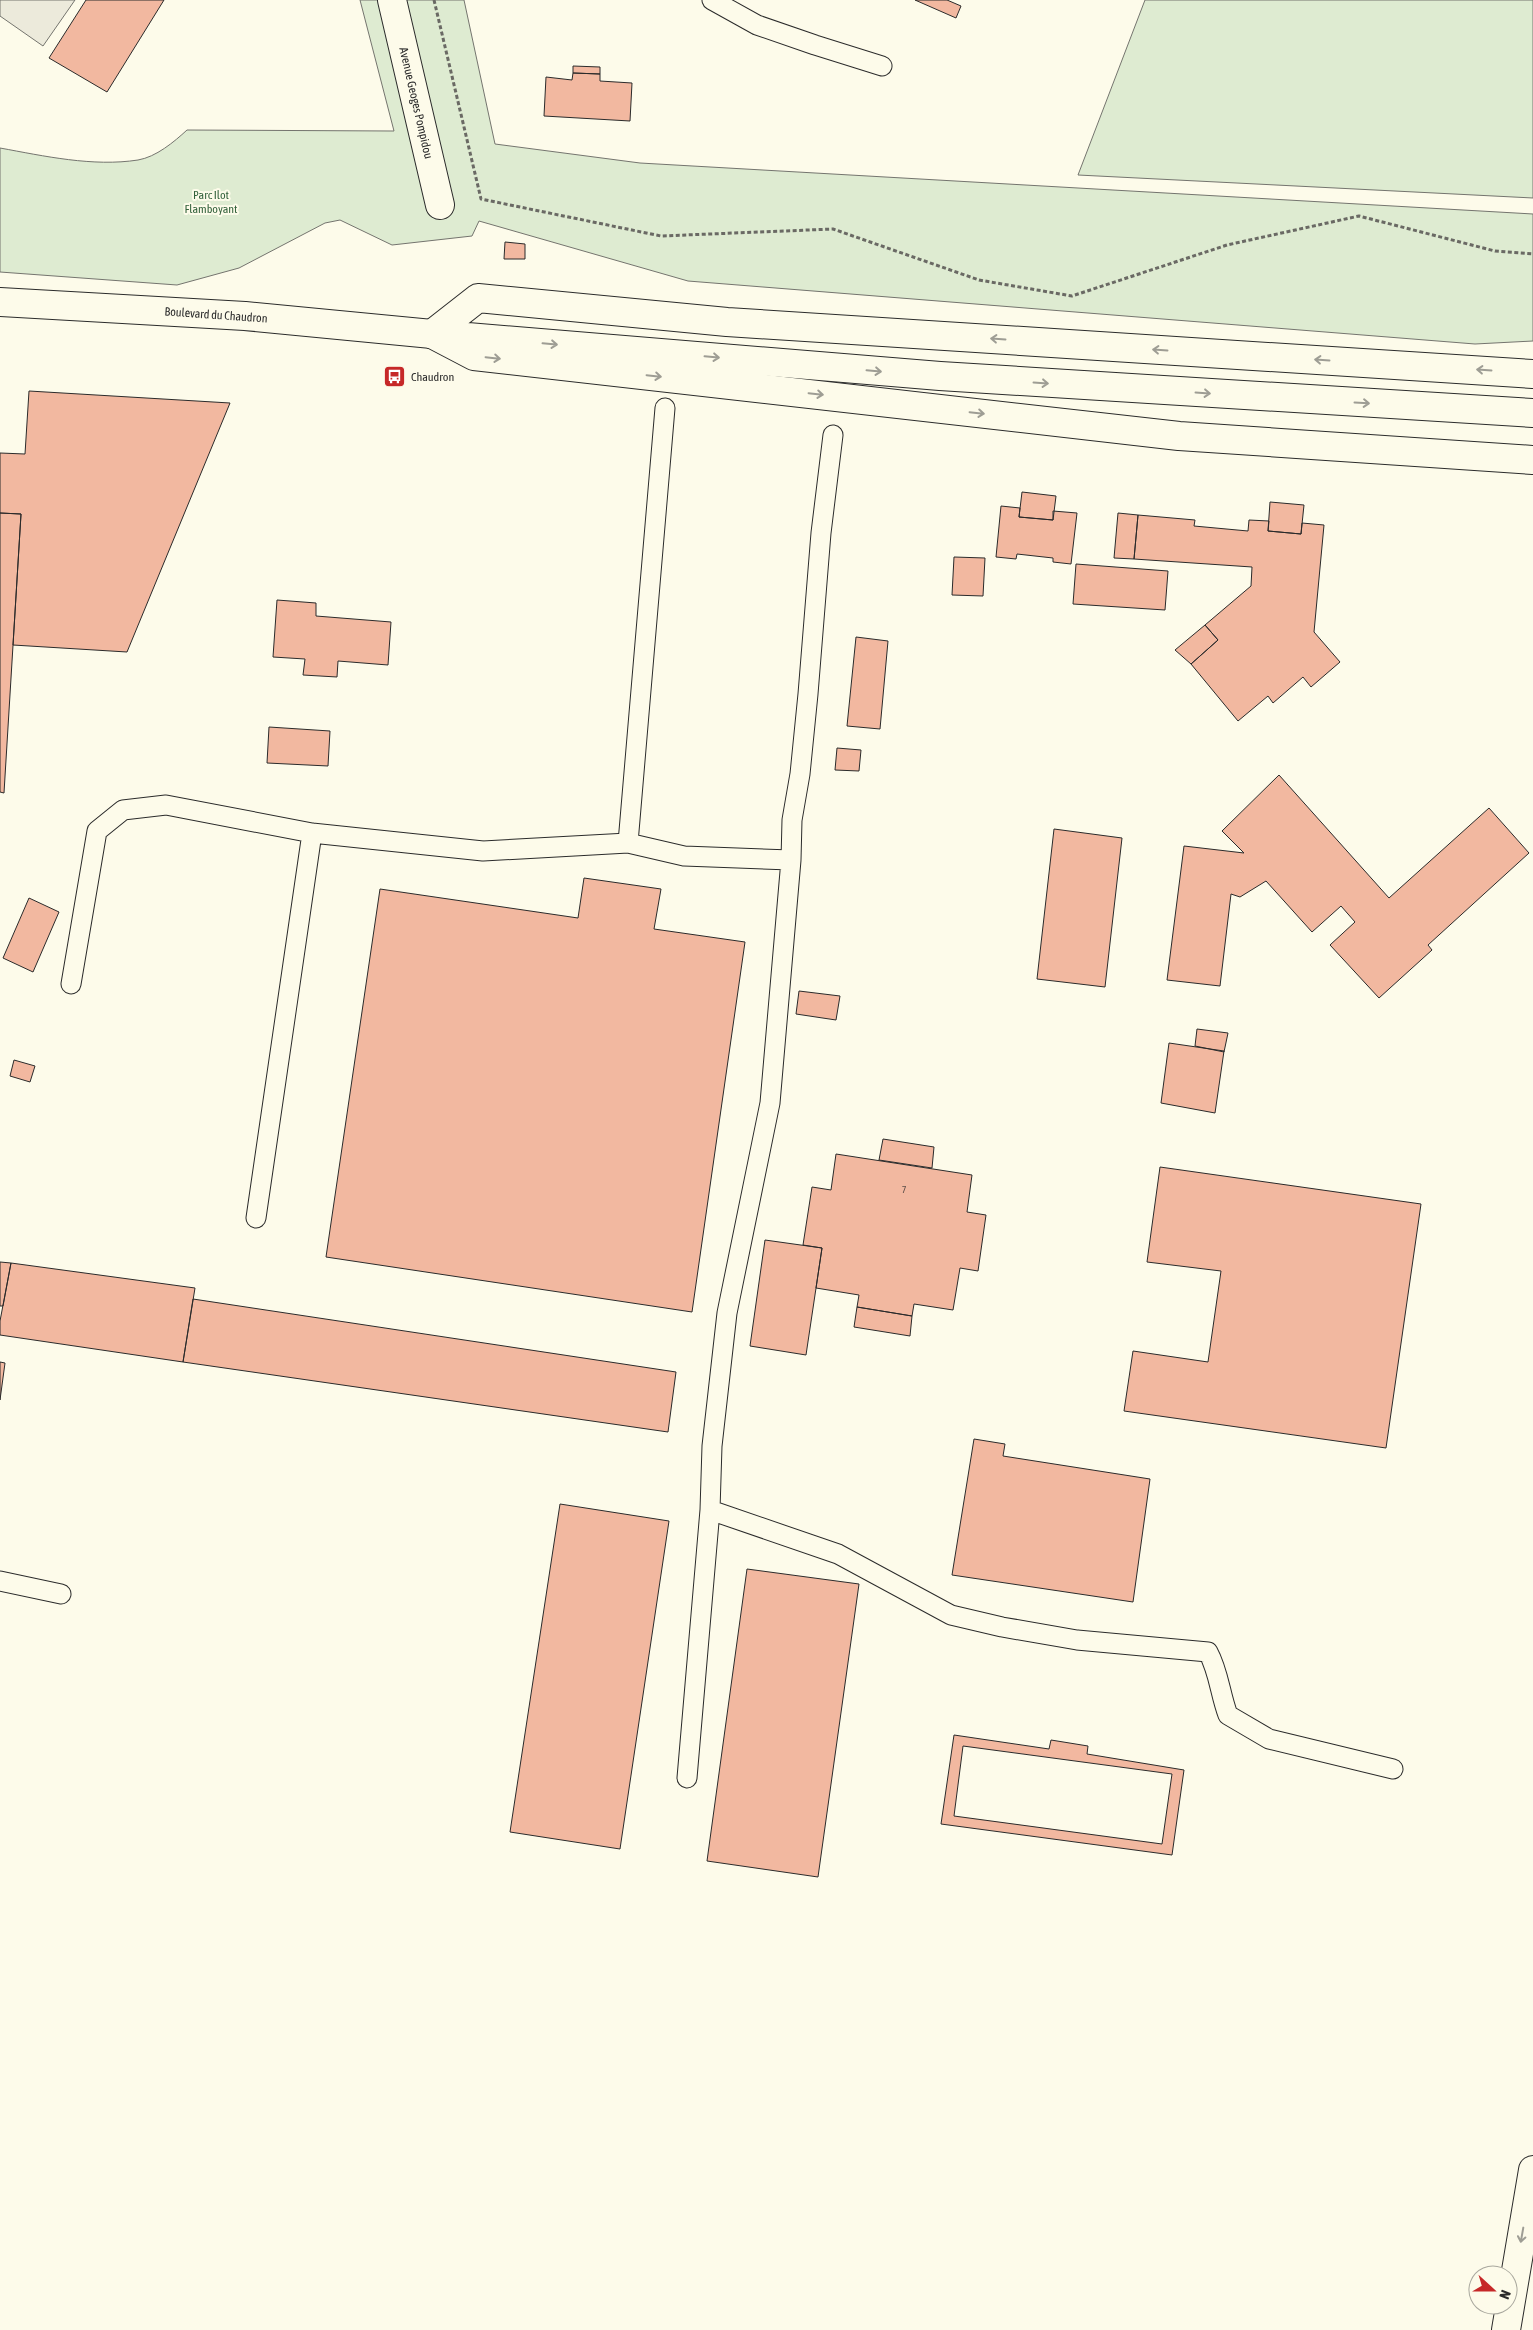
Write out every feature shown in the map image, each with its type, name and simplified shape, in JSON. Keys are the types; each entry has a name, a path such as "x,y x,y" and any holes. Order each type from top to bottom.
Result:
{"main road":[{"name":"Avenue Geoges Pompidou","path":"392,0 440,205"},
{"path":"1533,374 727,322 478,298 432,334 474,356 1180,436 1533,460"},
{"name":"Boulevard du Chaudron","path":"0,302 245,316 432,334 940,376 1533,413"},
{"path":"1506,2330 1533,2170"}],"lane":[{"path":"712,0 757,25 882,66"},
{"path":"628,842 664,408"},
{"path":"687,1778 710,1510 712,1446 727,1313 770,1103 791,860 792,820 800,774 821,533 834,435"},
{"path":"71,984 97,831 123,810 166,805 312,833 483,851 628,842 684,856 791,860"},
{"path":"256,1218 312,833"},
{"path":"710,1510 838,1554 951,1615 1002,1627 1077,1640 1208,1652 1216,1667 1220,1695 1228,1715 1269,1739 1393,1769"},
{"path":"0,1581 61,1594"}],"path":[{"path":"434,0 482,199 661,236 833,229 979,280 1072,296 1227,246 1359,216 1495,251 1533,254"}],"green space":[{"name":"Parc Ilot Flamboyant","path":"360,0 464,0 495,144 640,163 1533,214 1533,341 1475,344 688,281 479,221 472,236 392,245 340,220 325,223 239,268 177,285 0,272 0,148 69,160 121,162 151,156 171,144 187,130 394,131"},
{"path":"1145,0 1533,0 1533,198 1078,175"}],"shaded area":[{"path":"0,0 75,0 43,46 0,16"}],"building":[{"path":"86,0 164,0 107,92 49,58"},
{"path":"915,0 947,0 961,6 956,18"},
{"path":"573,66 600,67 600,74 573,73"},
{"path":"573,73 600,74 600,81 632,83 630,121 544,116 546,77 572,80"},
{"path":"505,242 525,244 525,259 504,259"},
{"path":"29,391 230,403 127,652 13,645 21,514 0,513 0,453 25,454"},
{"path":"1022,492 1056,496 1053,520 1019,517"},
{"path":"1270,502 1304,505 1301,534 1268,531"},
{"path":"1001,506 1020,508 1019,517 1053,520 1053,511 1077,513 1071,564 1053,562 1053,558 1017,554 1016,559 996,557"},
{"path":"0,513 21,514 4,793 0,792"},
{"path":"1118,513 1138,515 1134,559 1114,558"},
{"path":"1138,515 1195,520 1194,526 1248,531 1249,520 1269,521 1268,531 1301,534 1302,523 1324,525 1314,632 1340,662 1311,687 1303,677 1273,703 1268,696 1238,721 1191,664 1218,640 1205,625 1251,586 1252,567 1134,559"},
{"path":"954,557 985,558 983,596 952,595"},
{"path":"1076,564 1168,571 1165,610 1073,604"},
{"path":"277,600 316,603 316,616 391,622 388,665 338,661 337,677 303,675 305,659 273,657"},
{"path":"1205,625 1218,640 1191,664 1175,650"},
{"path":"856,637 888,641 880,729 847,726"},
{"path":"269,727 330,731 328,766 267,763"},
{"path":"837,748 861,750 859,771 835,770"},
{"path":"1279,775 1389,898 1489,808 1529,853 1428,945 1432,950 1379,998 1330,945 1355,922 1341,906 1312,932 1266,881 1240,897 1231,894 1220,986 1167,980 1184,846 1244,853 1222,831"},
{"path":"1054,829 1122,838 1105,987 1037,979"},
{"path":"584,878 661,889 654,929 745,942 692,1312 326,1257 380,889 578,918"},
{"path":"29,898 59,912 33,972 3,958"},
{"path":"799,991 840,996 836,1020 796,1014"},
{"path":"1197,1029 1228,1033 1224,1052 1195,1046"},
{"path":"1169,1043 1224,1051 1215,1113 1161,1103"},
{"path":"14,1060 35,1066 30,1082 10,1076"},
{"path":"883,1139 934,1147 932,1168 879,1160"},
{"path":"836,1154 972,1175 967,1212 986,1215 978,1271 960,1268 953,1310 914,1304 912,1316 857,1307 859,1295 816,1288 822,1248 803,1245 812,1187 831,1190"},
{"path":"1160,1167 1421,1204 1386,1448 1124,1411 1133,1351 1208,1362 1221,1271 1147,1262"},
{"path":"765,1240 822,1248 806,1355 750,1346"},
{"path":"0,1262 11,1263 3,1306 0,1306"},
{"path":"11,1263 195,1288 183,1362 0,1335 0,1321"},
{"path":"193,1299 676,1372 668,1432 183,1362"},
{"path":"857,1307 912,1316 910,1336 854,1327"},
{"path":"0,1362 5,1363 0,1400"},
{"path":"974,1439 1005,1444 1003,1456 1150,1479 1133,1602 952,1575"},
{"path":"560,1504 669,1521 620,1849 510,1832"},
{"path":"747,1569 859,1584 818,1877 707,1861"},
{"path":"954,1735 1049,1749 1051,1740 1088,1746 1087,1754 1184,1770 1172,1855 941,1824","holes":["963,1746 1172,1774 1162,1844 954,1816"]}],"place":[{"name":"Chaudron","path":"395,377"}]}
